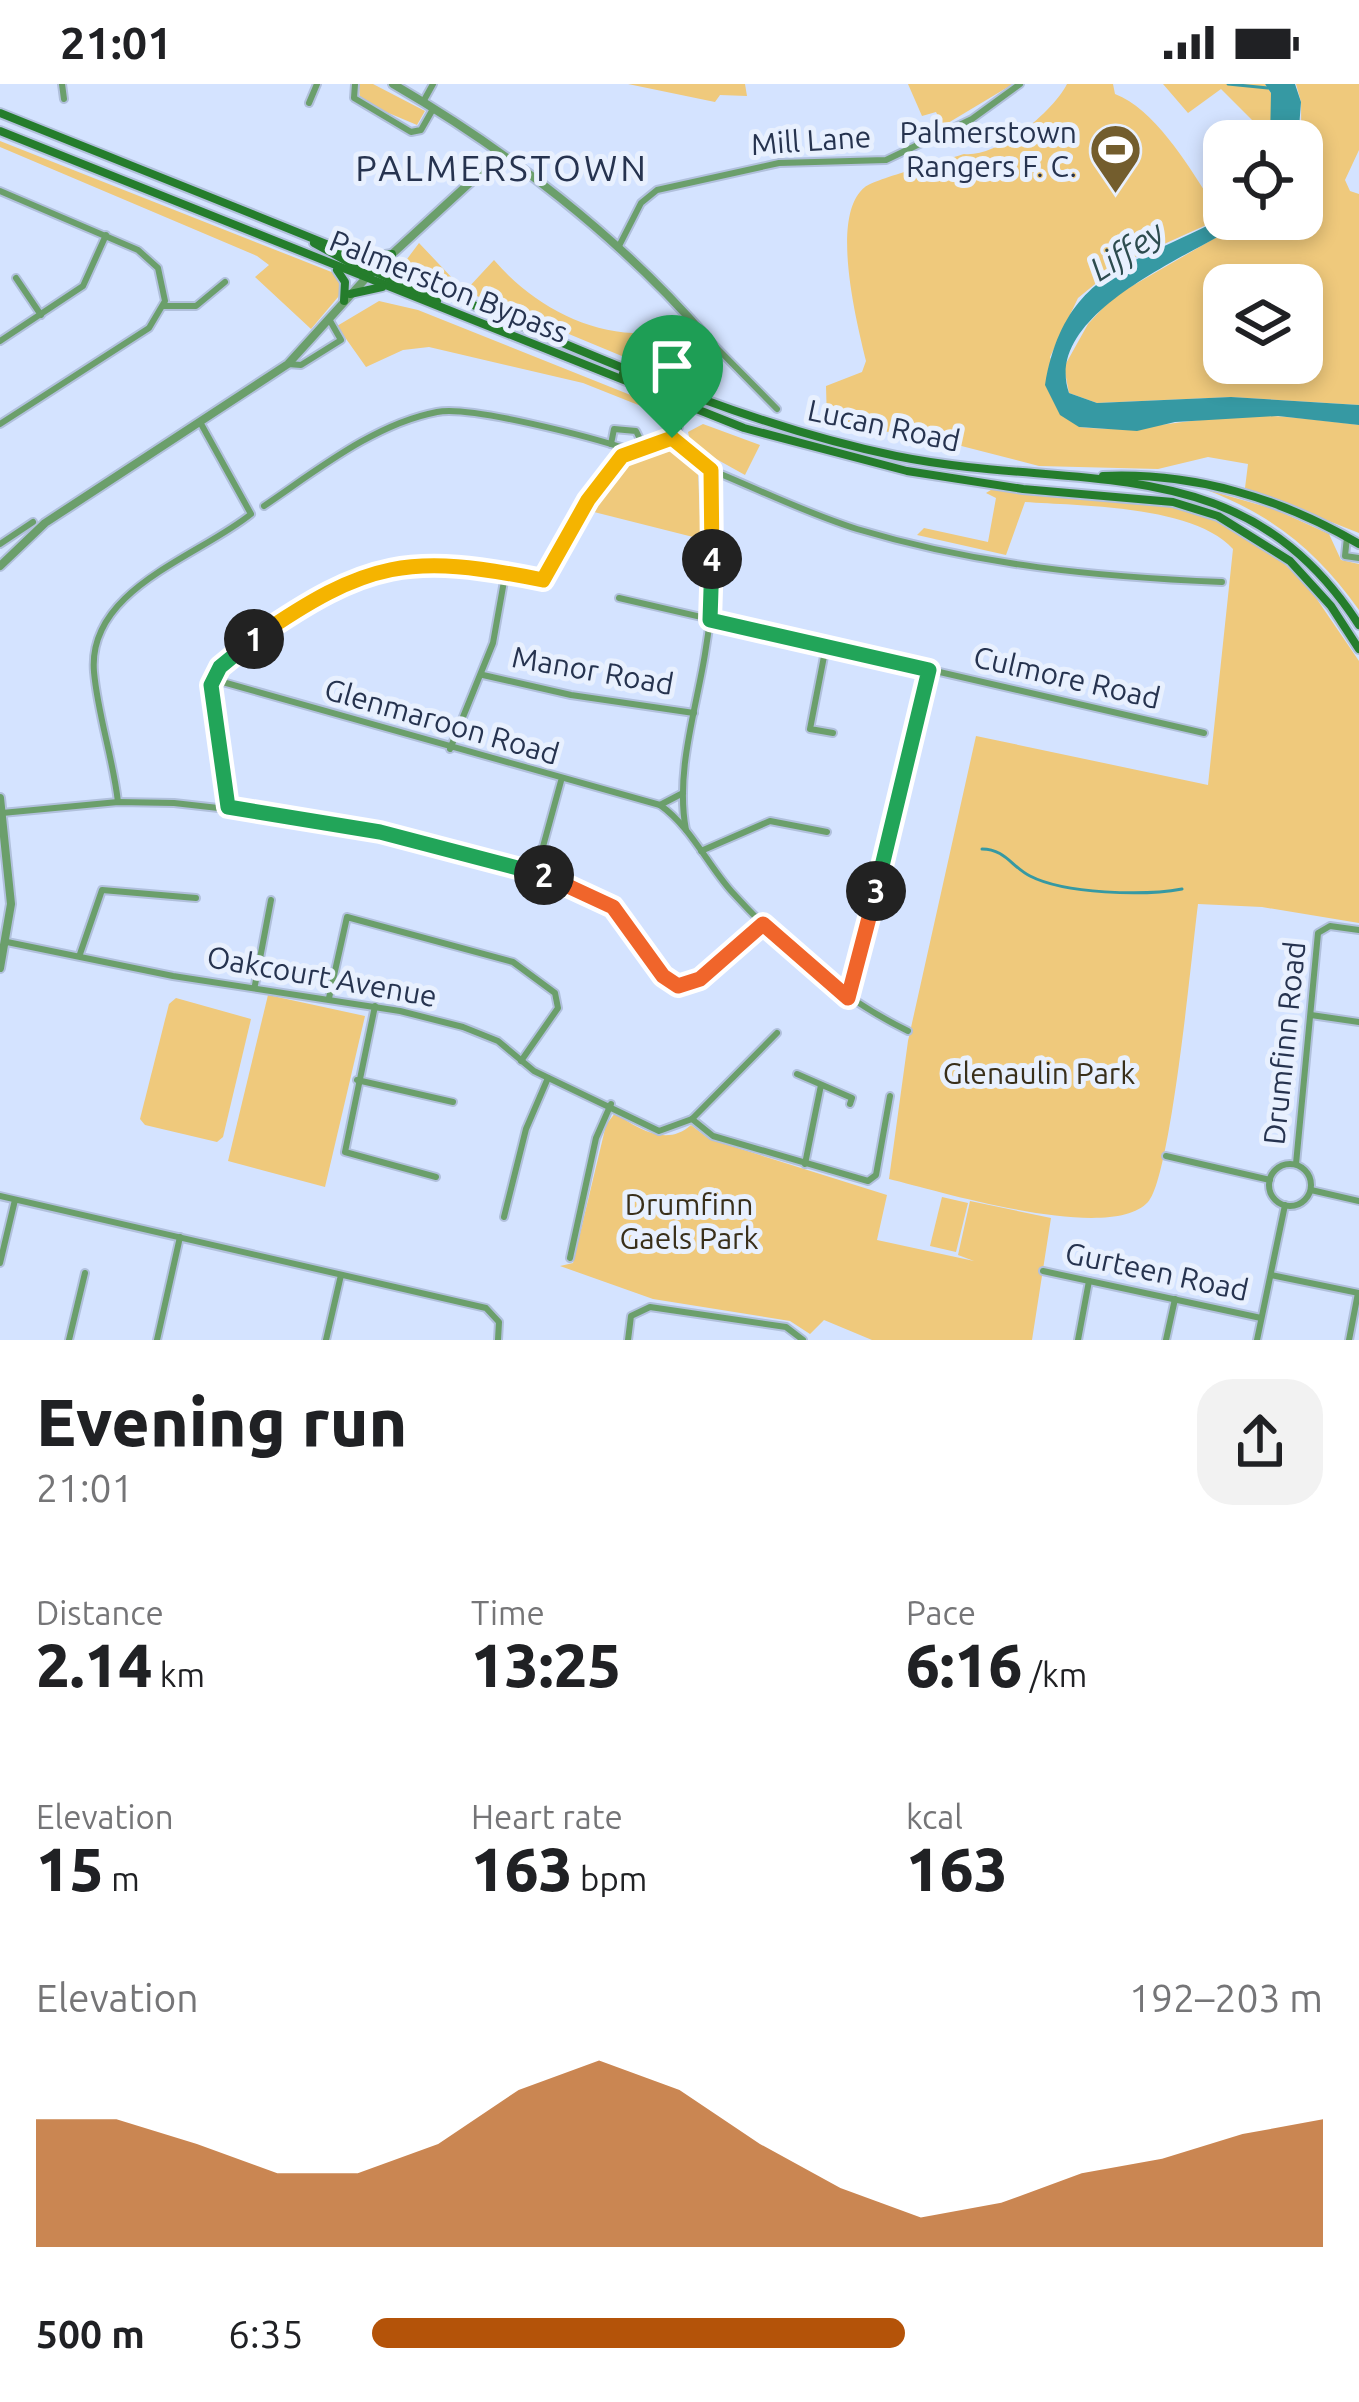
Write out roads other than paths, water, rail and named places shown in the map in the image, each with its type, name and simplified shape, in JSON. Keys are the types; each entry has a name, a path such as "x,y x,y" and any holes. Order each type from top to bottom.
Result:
{"main road":[{"name":"Palmerston Bypass","path":"0,113 357,257 389,287 744,428 907,471 1023,489 1173,502 1218,516 1290,561 1331,606 1359,650"},
{"name":"Palmerston Bypass","path":"0,130 328,263 401,276 691,394"},
{"path":"286,227 475,322"},
{"path":"357,257 394,253 401,276"},
{"path":"328,263 345,282 347,298 389,287"},
{"path":"596,357 682,399 686,407"},
{"name":"Lucan Road","path":"691,394 816,438 903,458 1071,477"},
{"path":"668,400 678,427"},
{"path":"740,411 735,418 744,428"},
{"path":"1071,477 1140,475 1199,482 1266,500 1359,544"},
{"path":"1071,477 1177,490 1255,519 1312,563 1359,625"}],"street":[{"path":"62,84 64,99"},
{"path":"317,84 310,100 323,102"},
{"path":"355,84 354,98 361,105 406,131 422,130 434,109"},
{"path":"393,84 500,155 618,248 777,409"},
{"path":"423,102 433,84"},
{"name":"Mill Lane","path":"618,248 641,203 657,190 779,163 886,160 972,119 1021,84"},
{"path":"0,566 39,527 288,364 372,272 500,155"},
{"path":"0,191 138,250 158,268 164,306 149,328 0,424"},
{"path":"0,341 83,286 106,235"},
{"path":"16,278 41,316"},
{"path":"164,306 196,306 225,282"},
{"path":"288,364 301,365 340,340 329,319"},
{"path":"264,506 362,443 439,411 469,412 630,450 672,438 691,394 693,362 707,338"},
{"path":"118,802 94,665 100,629 120,602 251,514 200,422"},
{"path":"611,445 614,429 636,431 644,447"},
{"path":"672,438 711,470 855,528 994,562 1076,575 1222,582"},
{"path":"228,807 212,679 230,657 346,580 417,566 506,570 543,580 588,500 630,450"},
{"path":"686,830 684,791 710,620 711,470"},
{"path":"0,544 33,522"},
{"path":"1347,537 1345,556 1359,558"},
{"path":"450,749 483,675 506,570"},
{"name":"Culmore Road","path":"619,598 1204,733"},
{"path":"826,646 809,729 833,733"},
{"path":"848,998 929,670"},
{"name":"Manor Road","path":"483,675 571,695 694,713"},
{"name":"Glenmaroon Road","path":"212,679 561,781 660,805"},
{"path":"536,872 561,781"},
{"path":"684,791 660,805 763,924 848,998 908,1031"},
{"path":"0,798 11,897 0,968"},
{"path":"2,813 118,802 228,807 380,832 571,883 613,907 663,976 678,986 700,979 763,924"},
{"path":"701,851 770,820 826,832"},
{"path":"80,953 102,890 196,898"},
{"path":"255,985 271,900"},
{"path":"329,998 347,917 514,962 557,1000 558,1008 521,1061"},
{"name":"Drumfinn Road","path":"1295,1164 1321,928 1359,931"},
{"name":"Oakcourt Avenue","path":"7,942 80,953 173,976 374,1006 485,1034 548,1078 611,1104 659,1132 692,1119"},
{"path":"374,1006 345,1152 436,1177"},
{"path":"1311,1015 1359,1022"},
{"path":"777,1033 692,1119 713,1136 872,1180 890,1096"},
{"path":"796,1074 852,1098 850,1104"},
{"path":"504,1217 526,1129 548,1078"},
{"path":"358,1080 453,1102"},
{"path":"805,1164 821,1085"},
{"path":"571,1258 596,1138 611,1104"},
{"path":"1166,1156 1270,1180"},
{"path":"1295,1164 1306,1171 1310,1190 1304,1201 1286,1205 1271,1193 1270,1180 1277,1168 1295,1164"},
{"path":"1310,1190 1359,1201"},
{"path":"0,1196 486,1308 499,1322 498,1340"},
{"path":"0,1262 14,1200"},
{"path":"1256,1340 1286,1205"},
{"path":"157,1340 180,1237"},
{"name":"Gurteen Road","path":"1043,1271 1261,1318"},
{"path":"69,1340 85,1273"},
{"path":"326,1340 341,1275"},
{"path":"1271,1275 1359,1293 1349,1340"},
{"path":"1078,1340 1090,1281"},
{"path":"1166,1340 1175,1299"},
{"path":"628,1340 632,1316 642,1308 786,1327 803,1340"}],"waterway":[{"path":"1228,84 1268,88"},
{"path":"982,849 1003,855 1030,876 1063,887 1126,893 1182,889"}],"place":[{"name":"Palmerstown Rangers F. C.","path":"1116,195"}],"district":[{"name":"PALMERSTOWN","path":"502,167"}],"water label":[{"name":"Liffey","path":"1126,250"}],"park label":[{"name":"Glenaulin Park","path":"1039,1073"},
{"name":"Drumfinn Gaels Park","path":"689,1221"}]}
